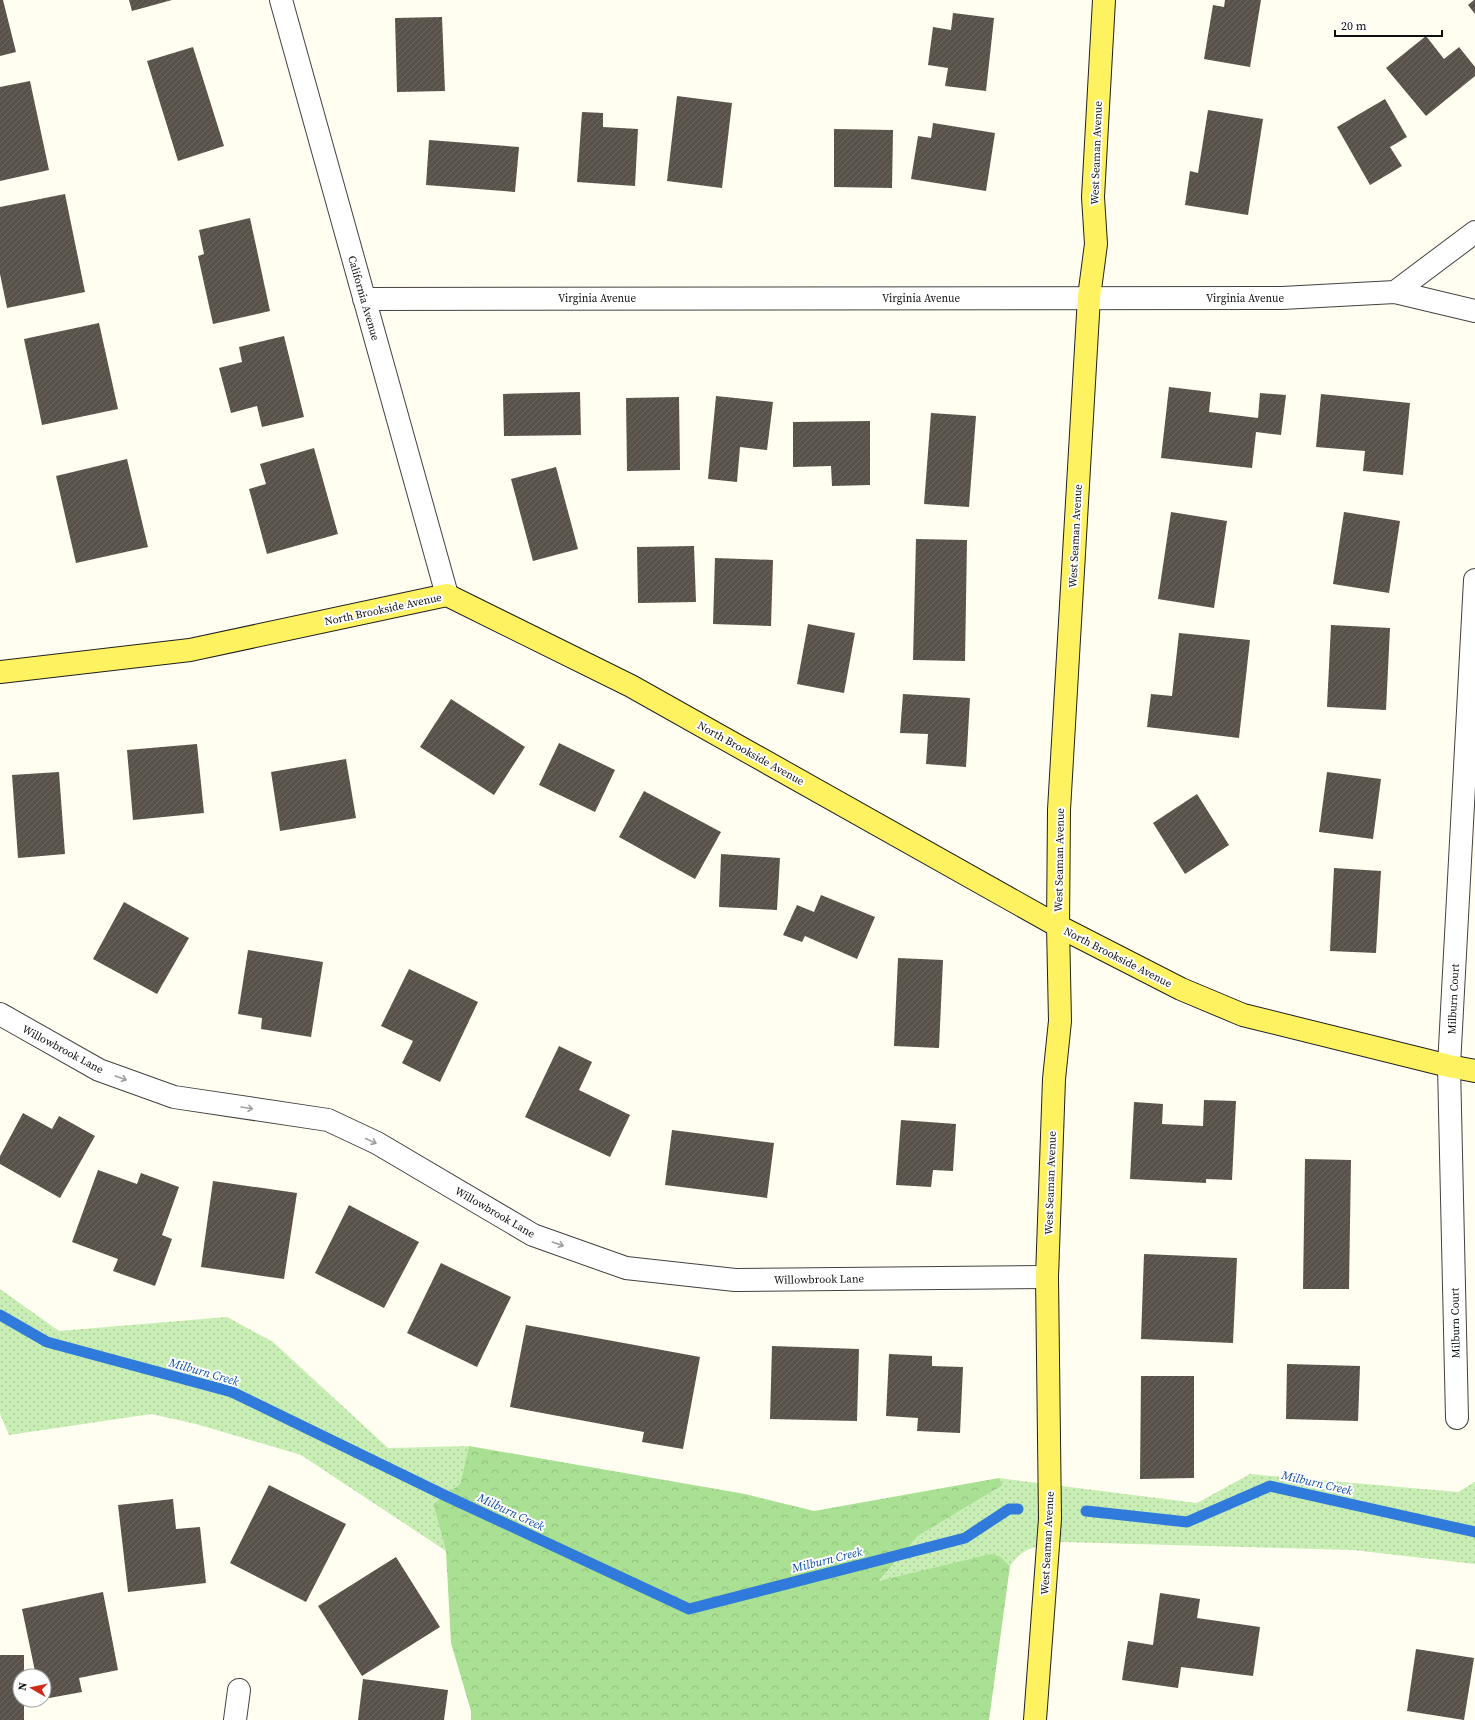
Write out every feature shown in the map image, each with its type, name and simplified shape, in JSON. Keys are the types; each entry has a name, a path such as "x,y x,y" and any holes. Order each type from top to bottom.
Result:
{"main road":[{"name":"West Seaman Avenue","path":"1035,1720 1050,1519 1047,1277 1054,1079 1060,1021 1058,926 1059,810 1089,297 1096,244 1092,197 1104,0"},
{"name":"North Brookside Avenue","path":"0,672 190,650 447,595 631,686 1058,926 1181,989 1243,1014 1449,1066 1475,1070"}],"street":[{"name":"California Avenue","path":"281,0 447,595"},
{"path":"1395,292 1475,232"},
{"name":"Virginia Avenue","path":"364,299 1089,297 1282,298 1395,292 1475,311"},
{"name":"Milburn Court","path":"1457,1418 1449,1066 1474,635 1475,580"},
{"name":"Willowbrook Lane","path":"0,1014 99,1070 174,1097 328,1120 377,1143 533,1234 626,1268 735,1280 1047,1277"},
{"path":"235,1720 239,1690"}],"green space":[{"path":"0,1289 59,1331 227,1317 273,1342 388,1448 469,1446 460,1484 433,1504 446,1551 301,1455 196,1424 151,1414 9,1435 0,1414"},
{"path":"469,1446 745,1494 814,1511 999,1478 1003,1485 918,1536 879,1581 991,1554 1001,1557 1010,1566 989,1720 471,1720 471,1711 451,1643 446,1551 433,1504 460,1484"},
{"path":"1250,1474 1458,1492 1475,1482 1475,1564 1353,1550 1063,1542 1027,1550 1010,1566 1001,1557 879,1582 918,1536 1003,1485 999,1478 1197,1503"}],"building":[{"path":"0,0 3,0 16,52 0,56"},
{"path":"129,0 172,0 132,11"},
{"path":"1225,0 1261,0 1250,67 1204,59 1213,5 1224,7"},
{"path":"1475,0 1475,14 1468,5"},
{"path":"953,13 994,18 986,91 945,86 948,68 928,65 933,27 951,30"},
{"path":"442,17 445,91 397,92 395,18"},
{"path":"1426,36 1444,59 1459,47 1475,67 1475,76 1426,116 1386,68"},
{"path":"193,47 224,146 178,161 147,61"},
{"path":"30,81 49,170 0,181 0,87"},
{"path":"677,96 732,103 722,188 667,181"},
{"path":"1385,99 1407,137 1390,147 1402,166 1370,185 1337,127"},
{"path":"1208,110 1263,119 1248,215 1185,205 1190,171 1198,173"},
{"path":"582,112 603,113 603,127 638,129 635,186 577,182"},
{"path":"933,123 995,133 986,191 911,179 918,136 931,138"},
{"path":"834,129 893,130 892,188 834,187"},
{"path":"429,140 519,147 515,192 426,185"},
{"path":"65,194 85,292 7,308 0,274 0,207"},
{"path":"250,218 270,311 213,324 198,256 204,254 199,230"},
{"path":"99,323 118,409 42,425 24,339"},
{"path":"284,336 304,417 262,427 257,406 231,413 219,368 242,362 239,347"},
{"path":"1169,387 1211,392 1209,412 1258,418 1260,393 1286,395 1281,435 1256,432 1252,468 1161,458"},
{"path":"580,392 581,435 504,436 503,394"},
{"path":"1321,394 1410,403 1403,475 1363,471 1365,451 1316,447"},
{"path":"716,396 773,402 767,450 740,447 737,482 708,479"},
{"path":"679,397 680,470 627,471 626,398"},
{"path":"931,413 976,416 969,507 924,504"},
{"path":"870,421 870,485 832,486 831,466 793,467 793,422"},
{"path":"314,448 338,534 267,554 249,489 266,484 260,464"},
{"path":"127,459 148,547 76,563 56,476"},
{"path":"556,467 578,549 533,561 511,479"},
{"path":"1171,512 1227,521 1214,608 1158,599"},
{"path":"1344,512 1400,521 1389,593 1333,584"},
{"path":"916,539 967,540 965,661 913,660"},
{"path":"694,546 696,602 638,603 637,547"},
{"path":"715,558 773,560 771,626 713,624"},
{"path":"808,624 855,633 844,693 797,684"},
{"path":"1331,625 1390,628 1386,710 1327,707"},
{"path":"1179,633 1250,640 1239,738 1147,727 1151,694 1172,696"},
{"path":"903,694 970,698 966,767 926,764 928,734 900,733"},
{"path":"451,699 525,747 494,795 420,747"},
{"path":"559,743 615,770 595,812 539,785"},
{"path":"197,744 204,813 133,820 127,750"},
{"path":"346,759 356,818 280,831 271,772"},
{"path":"59,772 65,854 18,858 12,775"},
{"path":"1327,772 1381,779 1373,839 1319,832"},
{"path":"644,791 721,832 695,879 619,837"},
{"path":"1197,794 1229,845 1185,874 1153,823"},
{"path":"721,854 780,858 777,910 719,907"},
{"path":"1334,868 1381,871 1376,953 1330,951"},
{"path":"821,895 875,917 857,959 805,936 802,942 783,935 797,905 814,912"},
{"path":"124,902 189,938 157,994 93,959"},
{"path":"248,950 323,962 311,1037 261,1029 262,1018 238,1014"},
{"path":"898,958 943,960 939,1048 894,1046"},
{"path":"409,969 478,1002 440,1082 402,1063 413,1041 381,1026"},
{"path":"559,1046 592,1062 579,1090 630,1115 610,1157 525,1117"},
{"path":"1204,1100 1236,1101 1232,1180 1206,1179 1206,1183 1130,1179 1134,1102 1163,1104 1162,1124 1203,1126"},
{"path":"23,1113 52,1129 59,1116 95,1136 60,1198 0,1164 0,1156"},
{"path":"901,1120 956,1124 953,1171 933,1170 931,1187 896,1185"},
{"path":"672,1130 774,1143 767,1198 665,1185"},
{"path":"1305,1159 1351,1160 1349,1289 1303,1289"},
{"path":"98,1170 137,1184 141,1173 179,1187 162,1235 172,1239 155,1286 113,1271 118,1259 72,1242"},
{"path":"213,1181 297,1193 284,1279 201,1267"},
{"path":"349,1205 419,1242 384,1308 315,1273"},
{"path":"1144,1254 1237,1258 1233,1343 1141,1339"},
{"path":"441,1263 511,1297 477,1367 407,1333"},
{"path":"526,1325 700,1357 683,1449 642,1442 644,1432 510,1407"},
{"path":"772,1346 859,1349 857,1421 770,1419"},
{"path":"889,1354 932,1356 932,1366 963,1367 960,1433 917,1431 918,1418 886,1416"},
{"path":"1287,1364 1360,1366 1358,1421 1286,1419"},
{"path":"1141,1376 1194,1376 1194,1478 1140,1479"},
{"path":"269,1485 346,1524 306,1602 230,1563"},
{"path":"173,1499 176,1529 200,1527 206,1583 128,1592 118,1505"},
{"path":"396,1557 440,1627 362,1676 318,1606"},
{"path":"103,1592 118,1670 79,1678 82,1692 52,1698 52,1668 34,1668 22,1609"},
{"path":"1160,1593 1200,1599 1197,1618 1260,1627 1253,1676 1181,1667 1178,1688 1122,1680 1128,1641 1153,1645"},
{"path":"1416,1649 1474,1658 1464,1720 1407,1711"},
{"path":"0,1655 24,1655 24,1668 12,1668 12,1708 24,1708 24,1720 0,1720"},
{"path":"363,1679 448,1690 444,1720 358,1720"}],"waterway":[{"name":"Milburn Creek","path":"0,1315 47,1342 232,1392 444,1495 689,1609 965,1538 1009,1509 1018,1509"},
{"name":"Milburn Creek","path":"1086,1511 1187,1522 1270,1486 1475,1532"}]}
